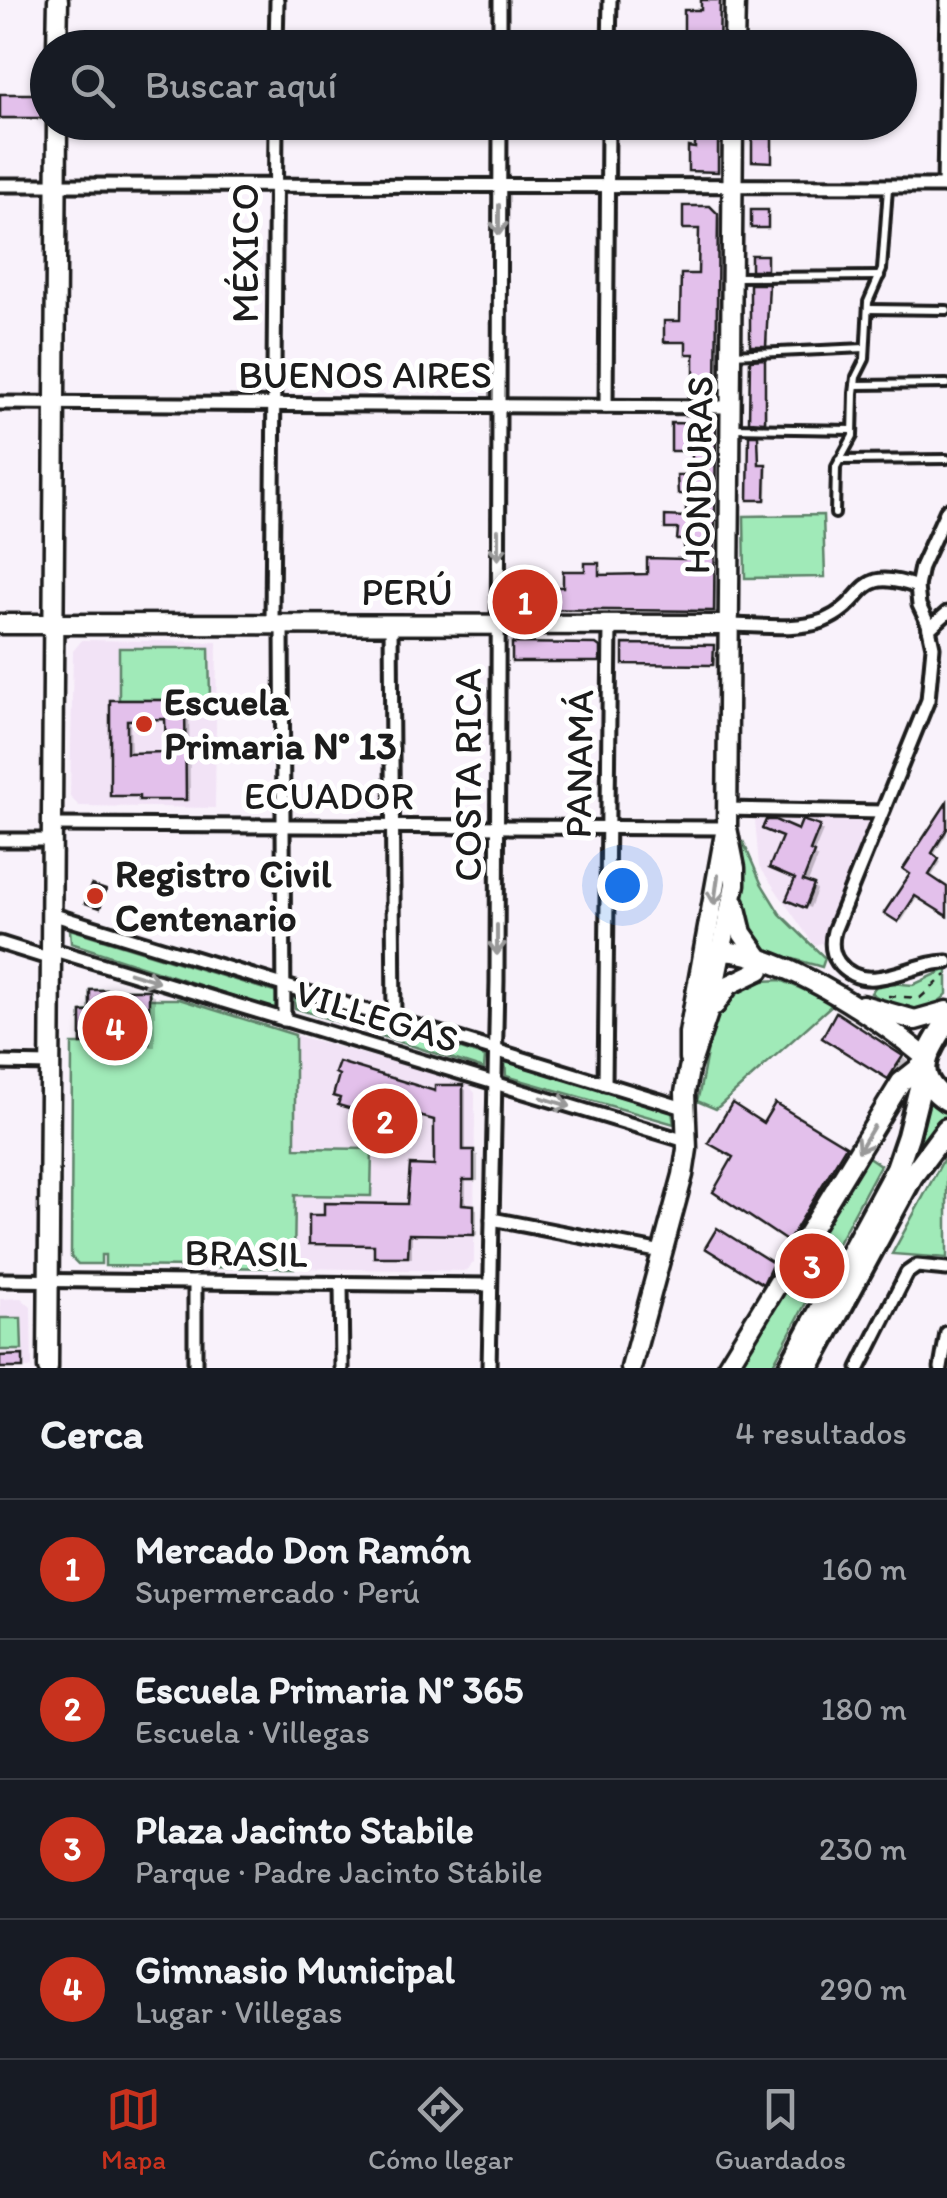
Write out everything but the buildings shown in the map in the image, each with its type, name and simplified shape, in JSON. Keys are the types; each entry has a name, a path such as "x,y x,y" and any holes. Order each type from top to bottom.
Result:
{"highway":[{"path":"789,1368 897,1168 925,1063 947,1022"},
{"path":"925,1063 929,1085 947,1100"},
{"path":"808,1368 906,1186 947,1129"}],"main road":[{"path":"57,30 58,0"},
{"path":"734,30 735,0"},
{"path":"48,1368 57,140"},
{"name":"HONDURAS","path":"690,1069 708,1018 727,818 734,140"},
{"name":"PERÚ","path":"0,624 729,625"},
{"name":"HONDURAS","path":"631,1368 683,1176 689,1033 733,893 735,868 727,818"},
{"path":"733,893 742,933 761,965"},
{"path":"716,955 817,982 856,1004 925,1063 901,1082 726,1368"},
{"path":"708,1018 729,985 761,965"},
{"path":"856,1004 915,1020 947,1011"}],"street":[{"path":"276,0 276,30"},
{"path":"500,0 500,30"},
{"path":"609,30 610,0"},
{"path":"0,185 946,186 947,0"},
{"name":"MÉXICO","path":"276,140 274,404 284,1020"},
{"name":"COSTA RICA","path":"488,1368 496,1051 500,140"},
{"path":"606,406 608,140"},
{"name":"BUENOS AIRES","path":"0,404 731,406"},
{"path":"947,510 916,587 930,629 933,661 928,700 834,930 833,954 847,971 870,978 947,962"},
{"name":"PERÚ","path":"729,625 799,625 822,621 872,582 883,578 916,587"},
{"path":"930,629 947,613"},
{"path":"391,624 394,1019"},
{"name":"PANAMÁ","path":"606,1084 610,625"},
{"name":"ECUADOR","path":"0,840 52,832 283,826 608,827 882,812"},
{"name":"VILLEGAS","path":"51,914 684,1108"},
{"name":"VILLEGAS","path":"0,942 284,1020 686,1141"},
{"path":"0,1063 50,1064"},
{"path":"492,1219 662,1252"},
{"path":"860,1368 912,1268 947,1269"},
{"name":"BRASIL","path":"0,1280 490,1285"},
{"path":"195,1368 196,1282"},
{"path":"341,1284 342,1368"},
{"path":"941,1368 947,1333"}],"lane":[{"path":"834,514 839,460 853,430 855,385 862,368 868,308 880,276 888,186"},
{"path":"732,277 880,276"},
{"path":"868,308 947,310"},
{"path":"731,354 865,348"},
{"path":"855,385 947,384"},
{"path":"730,428 853,430"},
{"path":"839,460 947,460"}],"path":[{"path":"884,995 920,998 947,974"}],"shaded area":[{"name":"Escuela Primaria N° 13","path":"82,640 217,642 215,808 79,806 70,797 73,651"},
{"path":"866,819 872,825 822,943 814,945 759,866 755,820"},
{"path":"295,1035 467,1083 475,1093 474,1262 466,1271 294,1268"},
{"path":"21,1298 31,1307 32,1368 0,1368 0,1299"}],"green space":[{"path":"823,515 825,577 745,578 744,516"},
{"path":"119,648 209,648 210,700 119,700"},
{"path":"743,841 780,914 825,958 822,967 767,950 752,937 743,911"},
{"path":"70,929 277,993 276,1010 71,943"},
{"path":"947,969 947,994 920,1009 890,1004 871,993 879,982 913,985"},
{"path":"781,980 834,1003 716,1109 697,1101 710,1038 730,995 742,986"},
{"path":"90,990 149,990 150,999 179,999 295,1035 295,1148 372,1149 371,1196 295,1195 294,1268 105,1266 105,1255 101,1255 101,1264 78,1264 71,1257 72,1044 81,1044 81,1012 90,1011"},
{"path":"294,993 485,1057 484,1069 295,1008"},
{"path":"505,1061 672,1112 674,1124 506,1076"},
{"path":"923,1094 947,1110 947,1120 917,1168 900,1161"},
{"path":"947,1153 947,1258 892,1254"},
{"path":"864,1154 880,1165 771,1368 738,1368"},
{"path":"0,1318 21,1318 22,1350 0,1350"}],"place":[{"name":"Mercado Don Ramón","path":"525,602"},
{"name":"Escuela Primaria N° 13","path":"144,724"},
{"name":"Registro Civil Centenario","path":"95,896"},
{"name":"Gimnasio Municipal","path":"115,1028"},
{"name":"Escuela Primaria N° 365","path":"385,1121"},
{"name":"Plaza Jacinto Stabile","path":"812,1266"}]}
